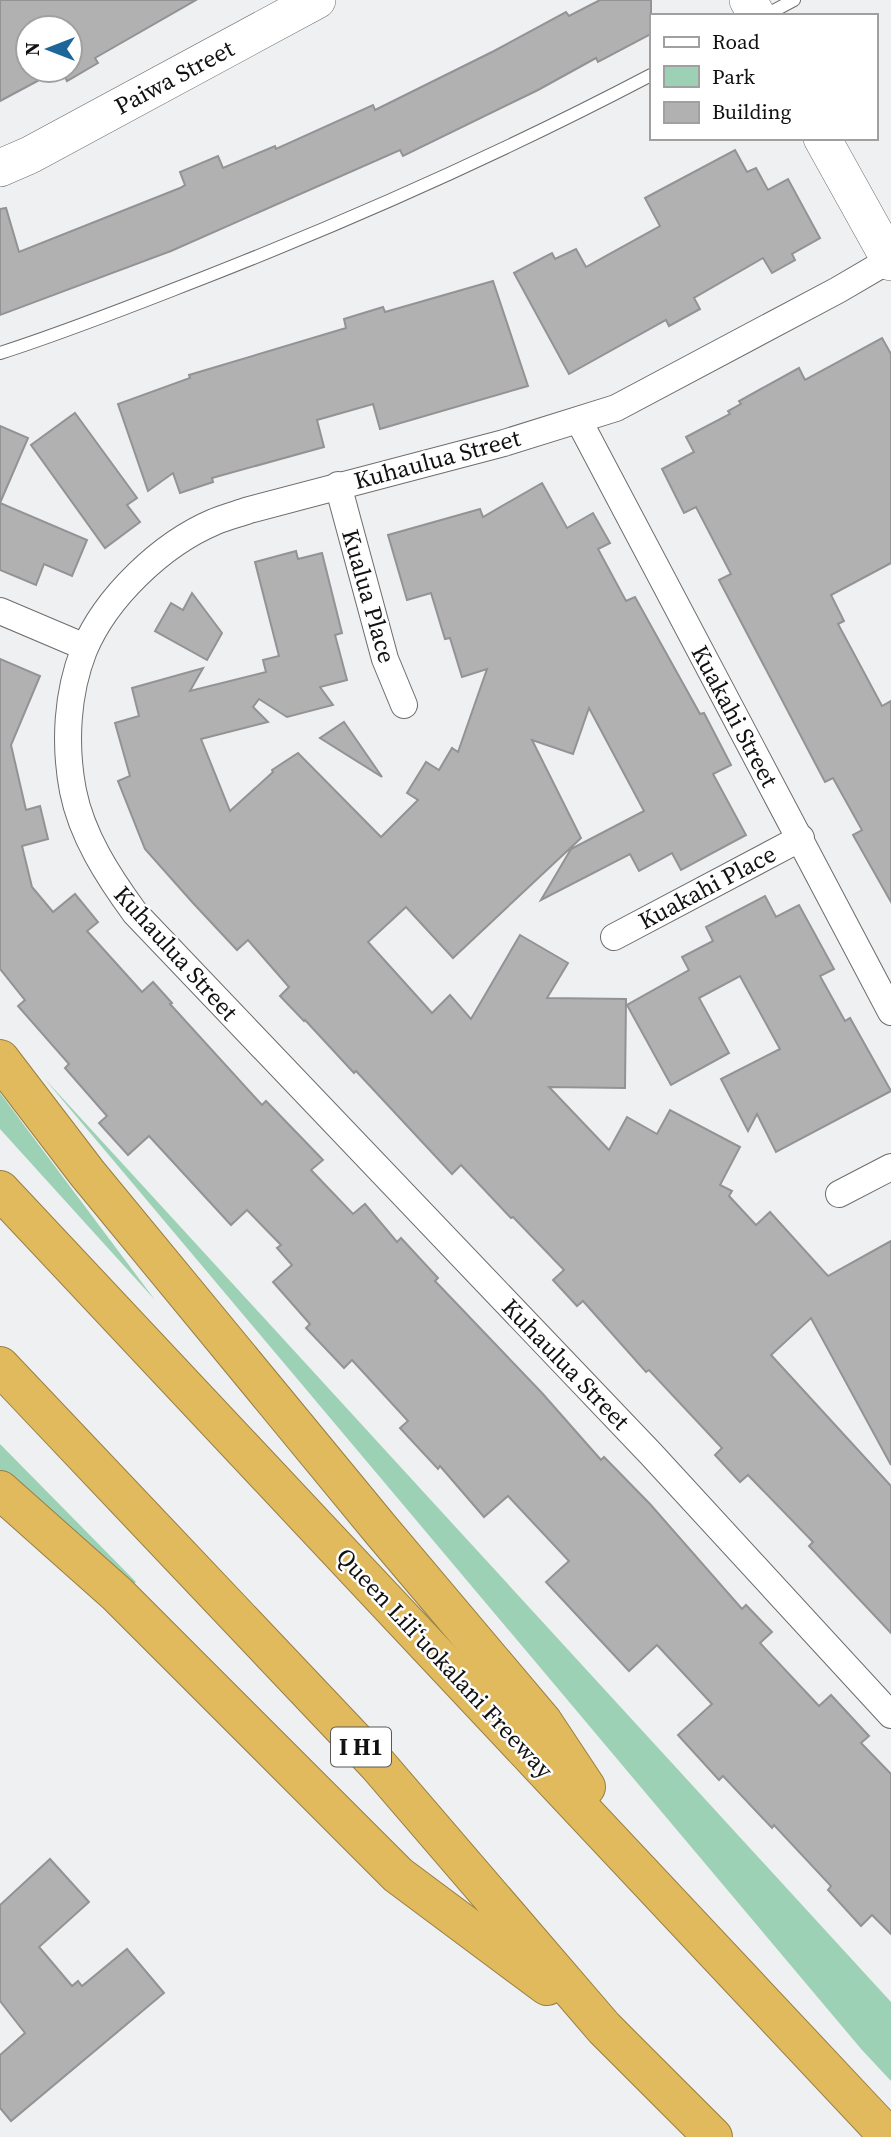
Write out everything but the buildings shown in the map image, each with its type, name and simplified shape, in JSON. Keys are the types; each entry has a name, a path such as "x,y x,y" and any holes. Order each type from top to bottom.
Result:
{"highway":[{"path":"0,1059 87,1173 543,1721 641,1871"},
{"name":"Queen Liliʻuokalani Freeway","path":"0,1189 889,2137"},
{"name":"I H1","path":"0,1366 378,1765 604,2028 713,2137"},
{"path":"0,1490 117,1594 398,1875 604,2028"}],"main road":[{"name":"Paiwa Street","path":"0,180 15,161 317,0"},
{"path":"823,140 890,260"}],"street":[{"name":"Kuhaulua Street","path":"890,260 616,408 504,443 338,485 214,522 183,538 158,556 128,584 85,647 69,713 68,751 73,792 89,839 108,875 135,913 651,1454 891,1715"},
{"name":"Kuakahi Street","path":"579,421 891,1012"},
{"name":"Kualua Place","path":"338,485 385,659 404,705"},
{"path":"0,611 85,647"},
{"name":"Kuakahi Place","path":"614,937 801,838"},
{"path":"839,1194 891,1167"}],"lane":[{"path":"768,14 794,0"},
{"path":"0,353 53,337 348,219 457,171 650,76"}],"green space":[{"path":"44,1078 891,2002 891,2081 862,2050"},
{"path":"0,1093 155,1300 0,1129"},
{"path":"0,1444 136,1582 129,1588 0,1479"}]}
